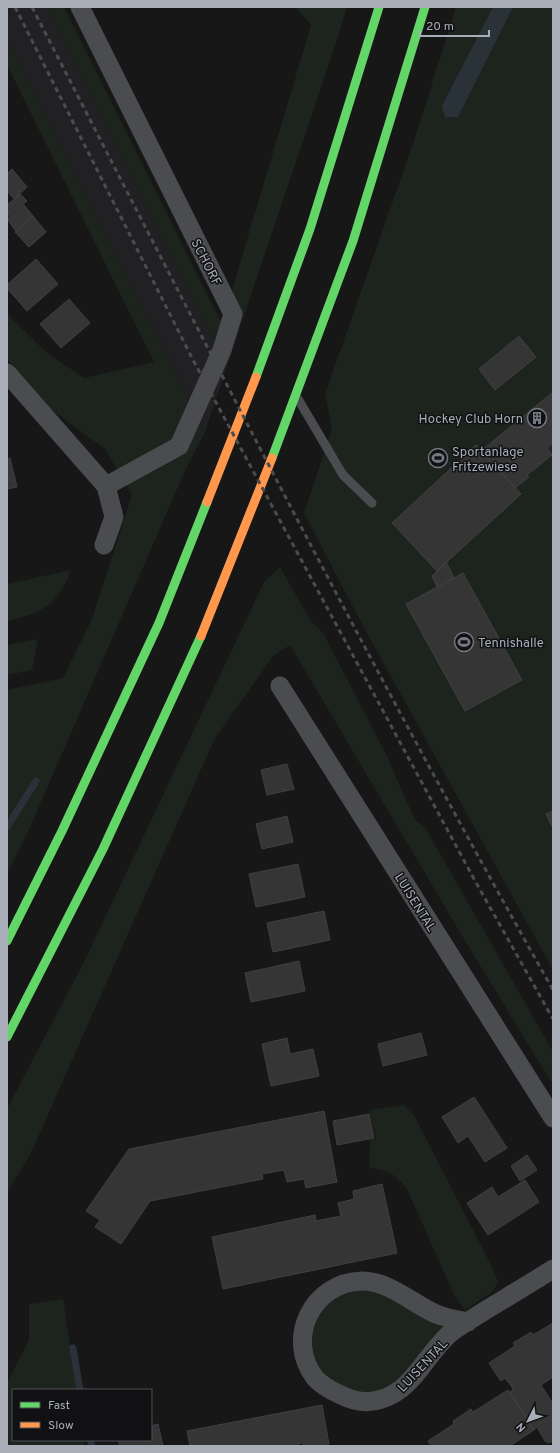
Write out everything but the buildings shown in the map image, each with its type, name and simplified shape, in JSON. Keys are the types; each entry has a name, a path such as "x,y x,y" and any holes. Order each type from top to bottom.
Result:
{"highway":[{"path":"7,941 62,831 159,623 233,439 310,229 379,7"},
{"path":"7,1037 103,849 200,640 296,397 353,241 426,7"}],"street":[{"name":"SCHORF","path":"80,7 233,314 222,350 179,446 106,486"},
{"path":"7,373 106,486 114,517 104,545"},
{"name":"LUISENTAL","path":"280,686 553,1118"},
{"name":"LUISENTAL","path":"468,1322 436,1314 390,1288 363,1281 351,1282 333,1289 314,1307 303,1328 303,1347 311,1371 320,1384 344,1396 360,1401 370,1402 380,1400 397,1393 410,1381 452,1332 468,1322 553,1268"}],"lane":[{"path":"296,397 343,475 372,503"}],"shaded area":[{"path":"7,7 47,7 227,366 205,432 7,39"},
{"path":"47,7 64,7 222,324 311,25 295,7 347,7 227,366"},
{"name":"Sportanlage Fritzewiese","path":"456,7 553,7 553,970 362,624 304,513 332,429 325,394 414,141"},
{"path":"493,7 513,7 458,117 445,117 442,106"},
{"path":"7,39 205,432 185,471 27,834 7,874 7,690 63,678 92,619 132,495 105,449 53,411 7,359 7,314 46,352 84,378 154,362 7,65"},
{"path":"280,567 310,620 323,633 386,754 414,818 426,829 553,1052 553,1085 464,939 290,645 274,655 215,738 30,1155 7,1193 7,1109 84,962 264,582"},
{"path":"71,570 61,591 47,606 30,615 7,621 7,584"},
{"path":"38,639 32,670 7,675 7,645"},
{"path":"404,1105 415,1117 491,1265 498,1282 493,1291 465,1310 455,1297 407,1189 392,1174 369,1166 370,1140 376,1138 369,1110"},
{"path":"360,1288 377,1291 447,1326 401,1380 373,1395 347,1390 321,1374 312,1358 312,1324 318,1314 338,1294"},
{"path":"63,1299 77,1389 12,1389 12,1441 84,1441 85,1446 7,1446 7,1383 29,1340 29,1304"}],"waterway":[{"path":"7,827 36,781"},
{"path":"73,1348 80,1389"},
{"path":"90,1441 92,1446"}],"railway":[{"path":"15,7 193,360 474,879 553,1019"},
{"path":"32,7 223,378 418,747 553,990"}],"traffic: fast":[{"path":"256,377 310,229 379,7"},
{"path":"272,458 353,241 425,7"},
{"path":"7,941 62,831 159,623 207,502"},
{"path":"7,1037 103,849 201,636"}],"traffic: slow":[{"path":"207,502 256,377"},
{"path":"201,636 272,458"}],"place":[{"name":"Hockey Club Horn","path":"537,418"},
{"name":"Sportanlage Fritzewiese","path":"438,458"},
{"name":"Tennishalle","path":"464,642"}]}
